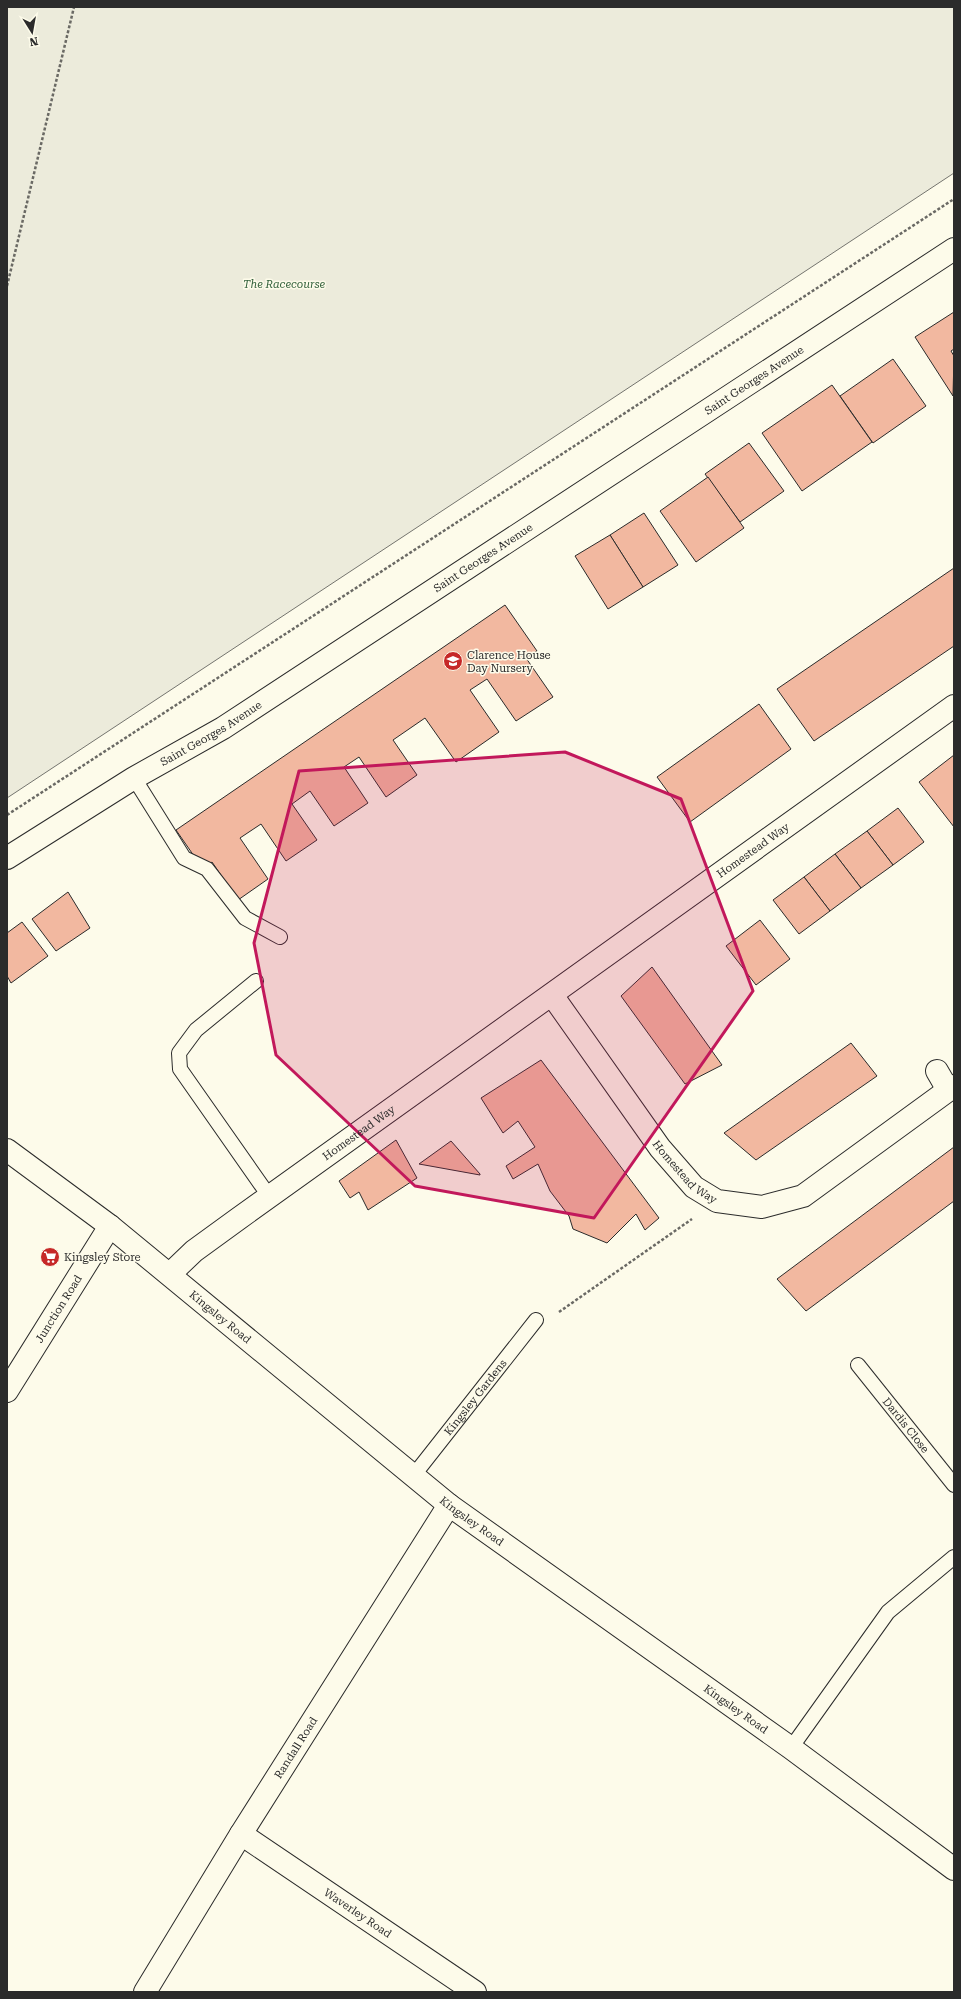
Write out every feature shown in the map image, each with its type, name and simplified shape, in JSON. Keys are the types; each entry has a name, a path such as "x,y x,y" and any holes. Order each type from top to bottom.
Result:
{"street":[{"name":"Saint Georges Avenue","path":"7,858 134,778 224,728 954,249"},
{"name":"Homestead Way","path":"170,1274 194,1252 269,1196 954,706"},
{"name":"Homestead Way","path":"552,995 660,1148 694,1187 717,1201 762,1206 803,1196 951,1088"},
{"path":"937,1071 951,1088"},
{"name":"Kingsley Road","path":"7,1150 110,1226 170,1274 449,1505 791,1748 954,1869"},
{"name":"Junction Road","path":"7,1391 110,1226"},
{"name":"Randall Road","path":"145,1992 241,1834 449,1505"},
{"name":"Waverley Road","path":"241,1834 475,1992"}],"lane":[{"path":"134,778 184,858 207,869 245,918 280,937"},
{"path":"256,982 196,1030 179,1053 180,1069 269,1196"},
{"name":"Kingsley Gardens","path":"414,1475 536,1320"},
{"name":"Dardis Close","path":"858,1365 954,1485"},
{"path":"791,1748 888,1612 954,1557"}],"path":[{"path":"7,286 74,7"},
{"path":"7,815 954,199"},
{"path":"536,1320 556,1314 717,1201"}],"highlighted area":[{"path":"565,752 681,799 753,991 594,1218 415,1186 276,1055 254,943 299,771"}],"green space":[{"name":"The Racecourse","path":"7,7 954,7 954,173 7,798"}],"building":[{"path":"954,312 954,349 951,351 954,356 953,396 915,337"},
{"path":"893,359 926,406 873,443 840,396"},
{"path":"832,385 872,442 802,491 762,433"},
{"path":"749,443 784,491 740,522 705,474"},
{"path":"708,477 744,528 696,562 660,511"},
{"path":"644,513 678,565 643,587 610,535"},
{"path":"610,535 643,587 608,609 575,556"},
{"path":"954,568 954,646 814,741 777,689"},
{"path":"505,605 537,651 526,658 553,697 516,721 487,679 470,690 499,732 456,762 425,718 393,740 417,775 386,797 359,757 344,767 368,803 334,826 310,791 292,804 317,840 286,861 261,824 240,838 268,879 238,900 212,862 203,869 176,830"},
{"path":"759,704 791,749 690,822 657,777"},
{"path":"954,755 954,827 919,782"},
{"path":"898,808 924,842 893,865 867,831"},
{"path":"867,831 893,865 861,888 835,854"},
{"path":"835,854 861,888 830,911 804,877"},
{"path":"804,877 830,911 799,934 773,900"},
{"path":"68,892 90,928 56,951 32,919"},
{"path":"760,920 790,959 756,985 726,946"},
{"path":"22,922 48,956 11,983 7,976 7,933"},
{"path":"652,967 722,1065 685,1084 621,996"},
{"path":"851,1043 877,1076 756,1160 724,1133"},
{"path":"541,1060 659,1218 645,1230 636,1214 607,1243 573,1229 569,1216 550,1191 538,1164 513,1179 506,1166 535,1147 518,1121 503,1133 481,1098"},
{"path":"396,1140 417,1178 368,1210 359,1192 350,1198 339,1181"},
{"path":"451,1141 480,1174 480,1175 419,1164"},
{"path":"954,1147 954,1201 806,1311 777,1279"}],"place":[{"name":"Clarence House Day Nursery","path":"453,661"},
{"name":"Kingsley Store","path":"50,1257"}]}
